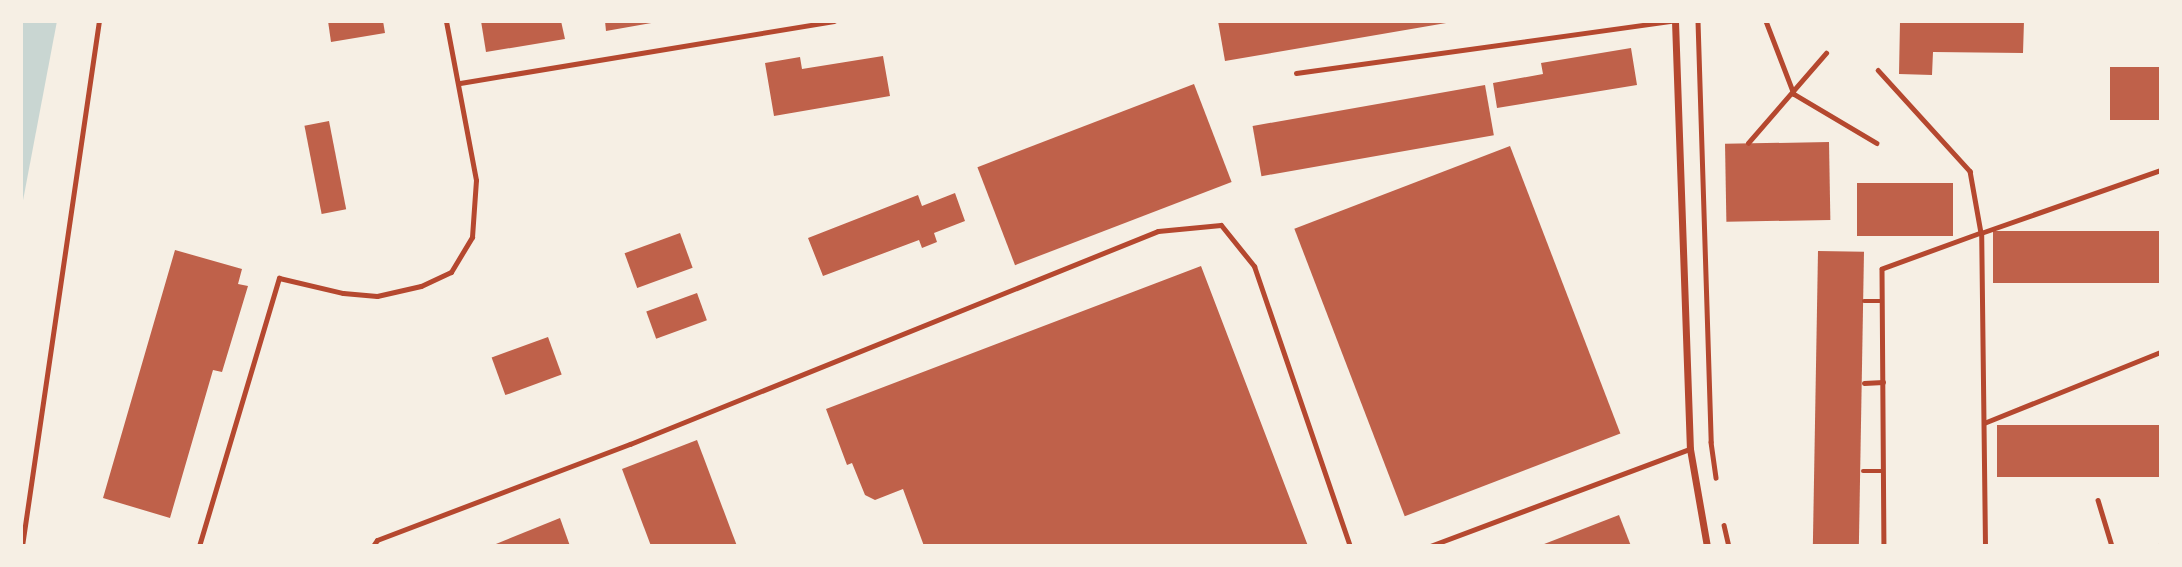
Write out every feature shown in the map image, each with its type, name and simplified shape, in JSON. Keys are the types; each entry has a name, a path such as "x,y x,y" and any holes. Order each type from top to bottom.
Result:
{"street":[{"path":"1674,21 1690,449 1706,546"}],"lane":[{"path":"199,546 279,278 343,293 377,296 421,286 451,272 472,237 476,180 460,83 446,21"},
{"path":"460,83 834,21"},
{"path":"1296,73 1674,21"},
{"path":"373,546 377,540 643,439 1158,231 1221,225 1254,267 1350,546"},
{"path":"1430,546 1690,449"}],"path":[{"path":"22,546 99,21"},
{"path":"1698,21 1711,442 1716,482"},
{"path":"1766,21 1794,94 1877,143"},
{"path":"1748,143 1794,94 1826,53"},
{"path":"1878,70 1970,171 1981,233 1985,546"},
{"path":"1884,546 1882,269 2161,170"},
{"path":"1864,301 1882,301"},
{"path":"1984,423 2161,352"},
{"path":"1864,383 1883,382"},
{"path":"1863,471 1883,471"},
{"path":"2098,500 2112,546"},
{"path":"1723,521 1729,546"}],"shaded area":[{"path":"21,21 57,21 21,211"}],"building":[{"path":"328,21 383,21 385,33 331,42"},
{"path":"481,21 561,21 565,39 486,52"},
{"path":"605,21 657,21 657,22 606,31"},
{"path":"1218,21 1452,21 1452,22 1225,61"},
{"path":"1900,21 2024,21 2023,53 1933,52 1932,75 1899,74"},
{"path":"1631,48 1637,85 1497,108 1493,83 1543,74 1541,63"},
{"path":"883,56 890,96 774,116 765,63 800,57 802,69"},
{"path":"2110,67 2161,67 2161,120 2110,120"},
{"path":"1194,84 1232,182 1015,265 977,167"},
{"path":"1485,85 1494,135 1261,176 1253,126"},
{"path":"329,121 346,209 322,214 304,126"},
{"path":"1829,142 1830,220 1726,222 1725,144"},
{"path":"1510,146 1620,434 1405,516 1294,229"},
{"path":"1857,183 1953,183 1953,236 1857,236"},
{"path":"955,193 965,221 934,233 937,242 922,248 919,240 823,276 808,238 918,195 922,206"},
{"path":"1993,231 2161,231 2161,283 1993,283"},
{"path":"680,233 693,268 637,288 625,253"},
{"path":"175,250 242,269 238,284 248,286 222,372 213,370 170,518 103,498"},
{"path":"1818,251 1864,252 1859,546 1813,546"},
{"path":"1201,266 1308,546 924,546 903,489 875,500 865,495 852,463 847,465 826,409"},
{"path":"697,293 707,320 656,339 646,311"},
{"path":"548,337 562,375 505,395 492,358"},
{"path":"1997,425 2161,425 2161,477 1997,477"},
{"path":"697,440 737,546 651,546 622,469"},
{"path":"1619,515 1631,546 1539,546"},
{"path":"560,518 570,546 491,546"}]}
